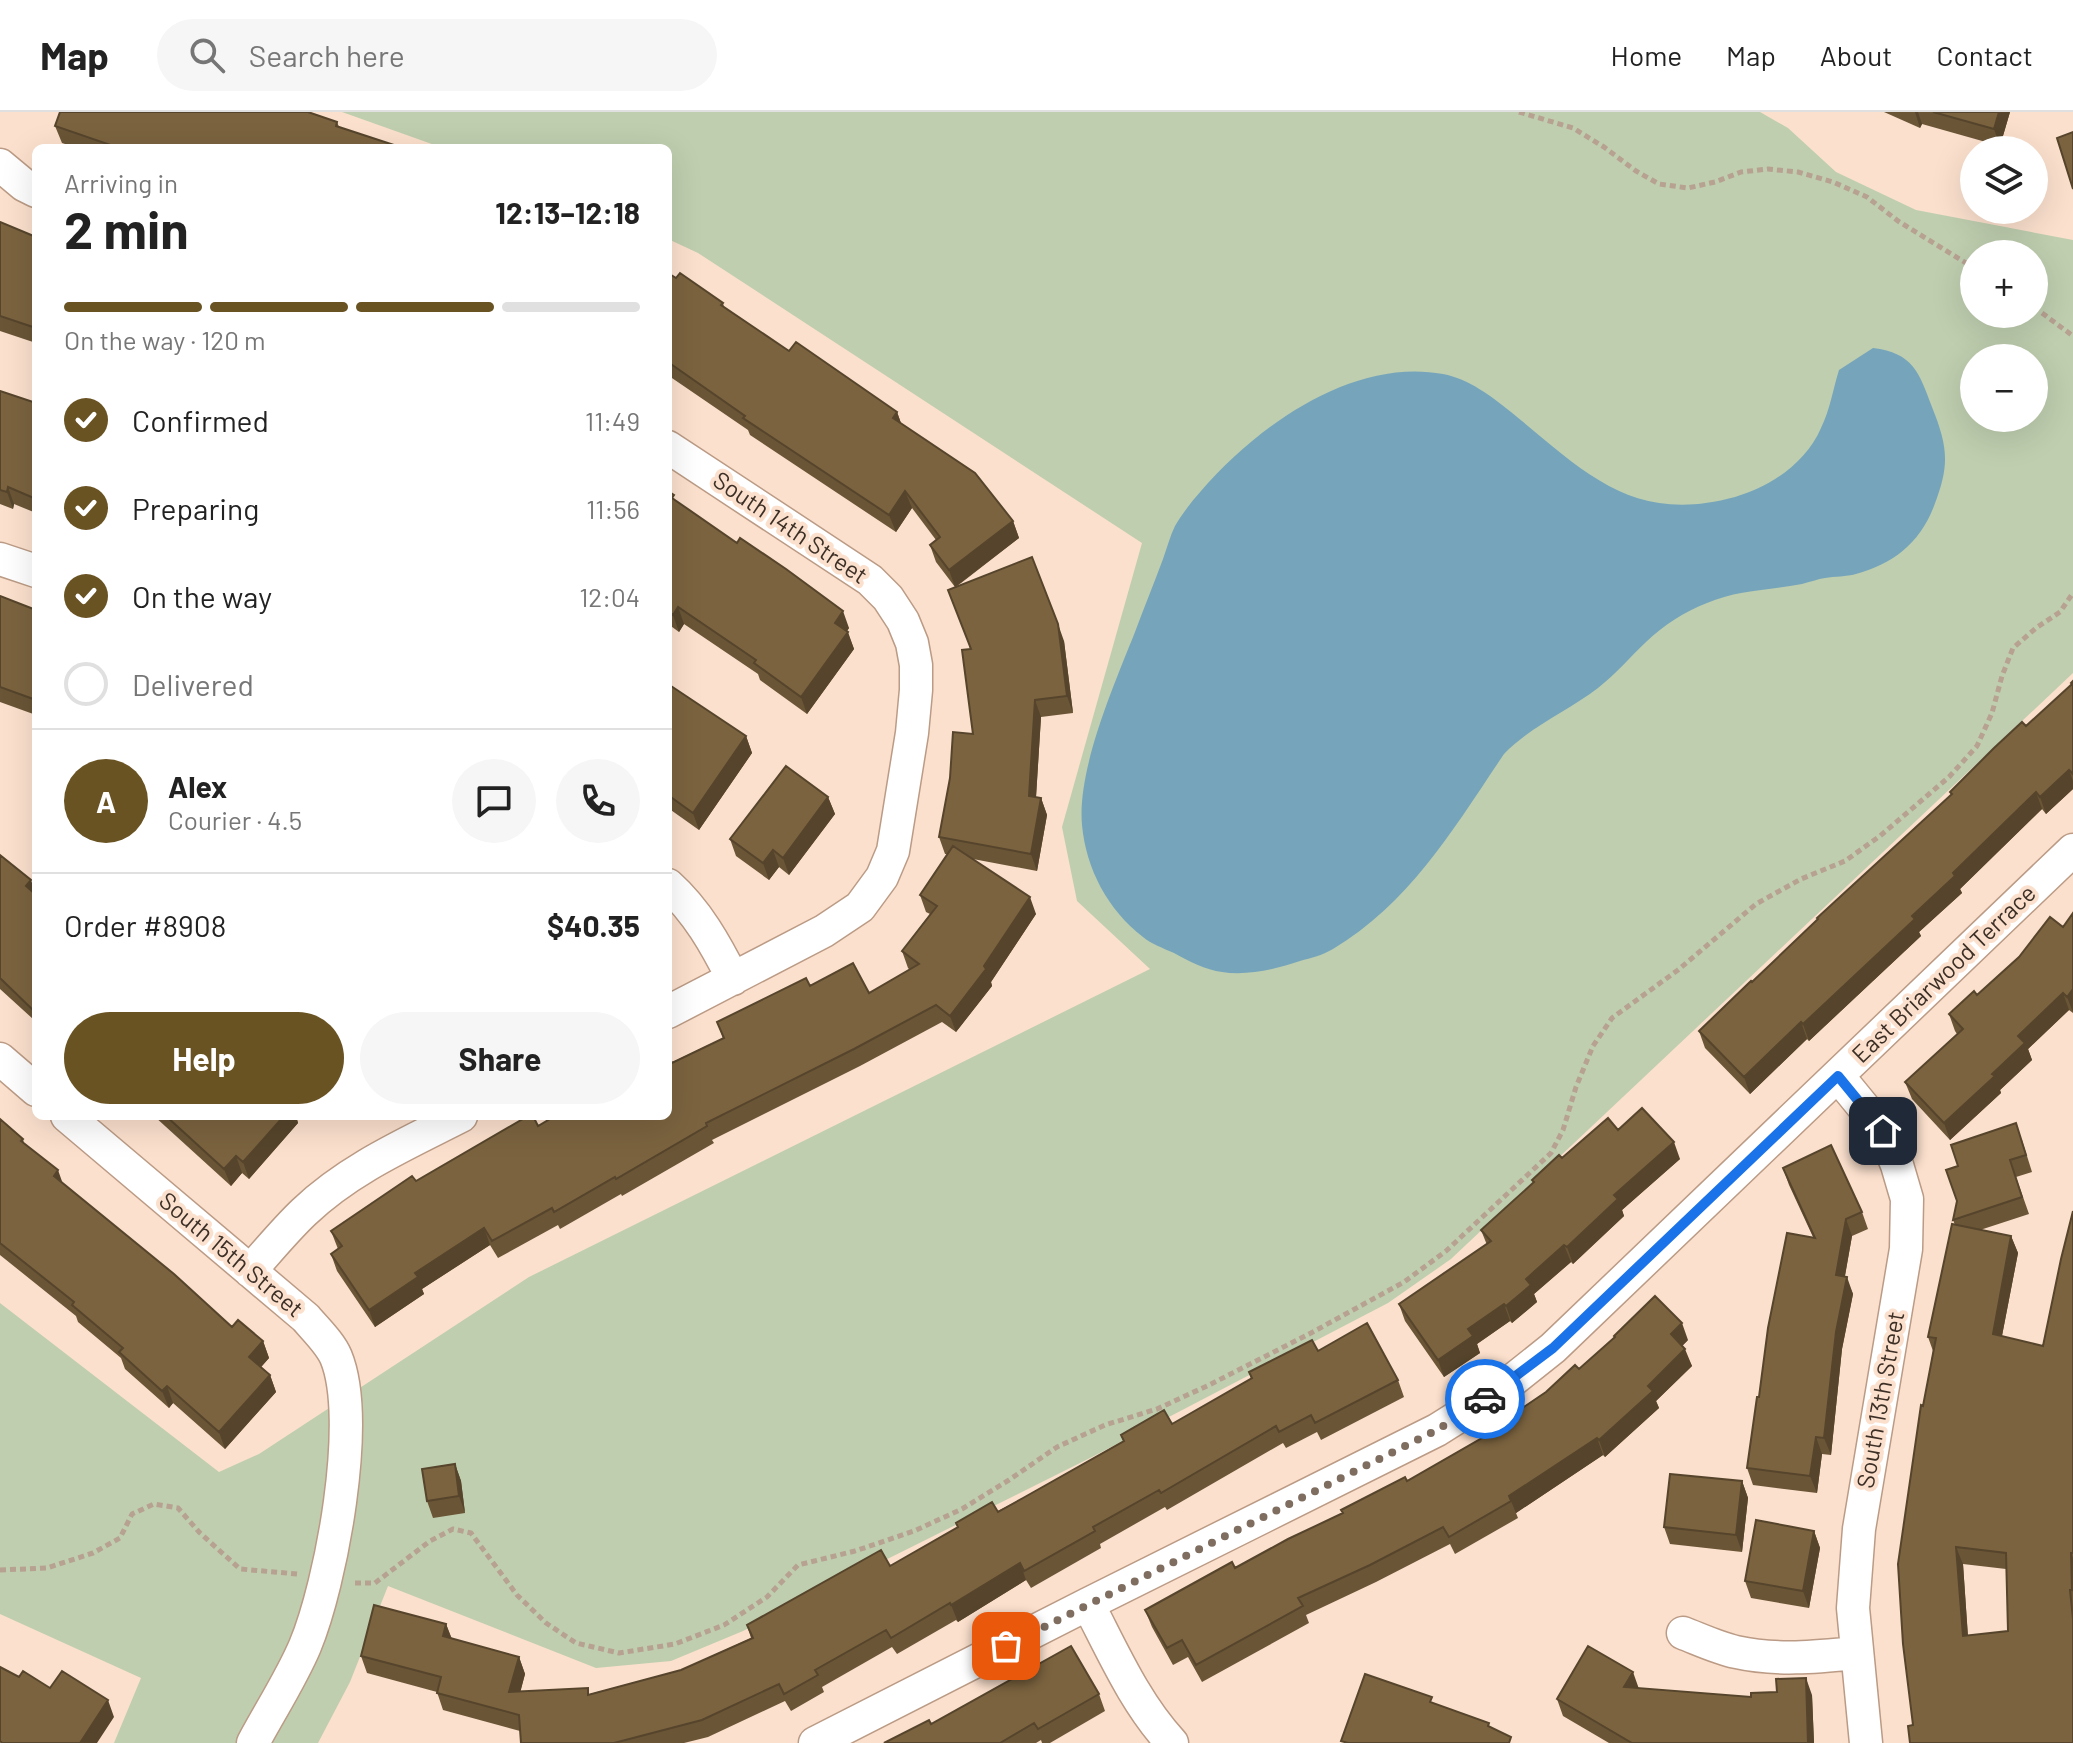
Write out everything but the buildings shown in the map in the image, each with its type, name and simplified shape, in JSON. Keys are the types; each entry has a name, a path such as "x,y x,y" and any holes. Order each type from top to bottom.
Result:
{"street":[{"path":"0,165 32,189"},
{"name":"South 14th Street","path":"672,450 870,580 888,598 903,621 916,665 912,733 901,802 893,851 882,877 860,907 824,931 672,1010"},
{"path":"0,559 32,570"},
{"name":"East Briarwood Terrace","path":"815,1743 1437,1430 1499,1391 1553,1348 2073,850"},
{"path":"672,890 699,920 733,979"},
{"path":"0,1059 32,1087"},
{"name":"South 13th Street","path":"1838,1076 1883,1131 1907,1199 1906,1249 1859,1529 1853,1608 1866,1743"},
{"name":"South 15th Street","path":"72,1120 306,1318 335,1356 344,1392 346,1435 344,1470 325,1580 305,1645 253,1743"},
{"path":"250,1271 305,1211 337,1185 365,1165 453,1120"},
{"path":"1088,1604 1140,1702 1163,1733"},
{"path":"1683,1633 1735,1652 1769,1658 1856,1653"}],"path":[{"path":"1519,112 1573,128 1659,184 1688,188 1741,172 1768,169 1798,172 1833,182 1867,197 1898,221 1960,259"},
{"path":"2048,317 2073,336"},
{"path":"0,1570 47,1568 93,1553 120,1538 132,1514 154,1504 178,1508 240,1569 293,1573 352,1583 375,1583 430,1541 453,1529 471,1533 517,1595 546,1623 576,1643 619,1653 675,1644 724,1625 767,1597 798,1565 855,1551 914,1531 962,1509 1057,1447 1105,1425 1157,1409 1299,1340 1404,1282 1446,1251 1551,1153 1563,1130 1593,1046 1612,1018 1678,970 1756,904 1801,879 1845,861 1880,836 1949,777 1977,746 1992,713 2013,648 2060,612 2073,593"}],"green space":[{"path":"342,112 1760,112 1788,128 1836,172 1916,210 1960,218 1960,224 1989,224 2073,240 2073,673 1451,1259 1388,1303 1094,1456 743,1631 671,1661 596,1668 388,1586 350,1682 318,1743 114,1743 141,1678 0,1614 0,1303 219,1472 259,1454 529,1277 1150,969 1077,901 1062,827 1142,543 698,253 672,241 672,144 432,144"}],"water":[{"path":"1873,348 1897,354 1913,366 1923,384 1944,445 1945,467 1934,506 1921,531 1893,558 1852,575 1718,599 1690,610 1667,625 1598,688 1526,735 1504,754 1448,836 1408,886 1361,930 1325,953 1262,971 1216,971 1153,944 1130,926 1109,901 1088,857 1082,825 1085,779 1099,727 1178,521 1224,467 1278,421 1342,386 1375,376 1409,371 1443,374 1488,394 1563,455 1612,488 1667,504 1699,504 1748,493 1786,472 1806,452 1821,428 1839,370"}],"way so far":[{"path":"1006,1646 1437,1430 1485,1399"}],"route":[{"path":"1485,1399 1553,1348 1838,1076 1883,1131"}]}
